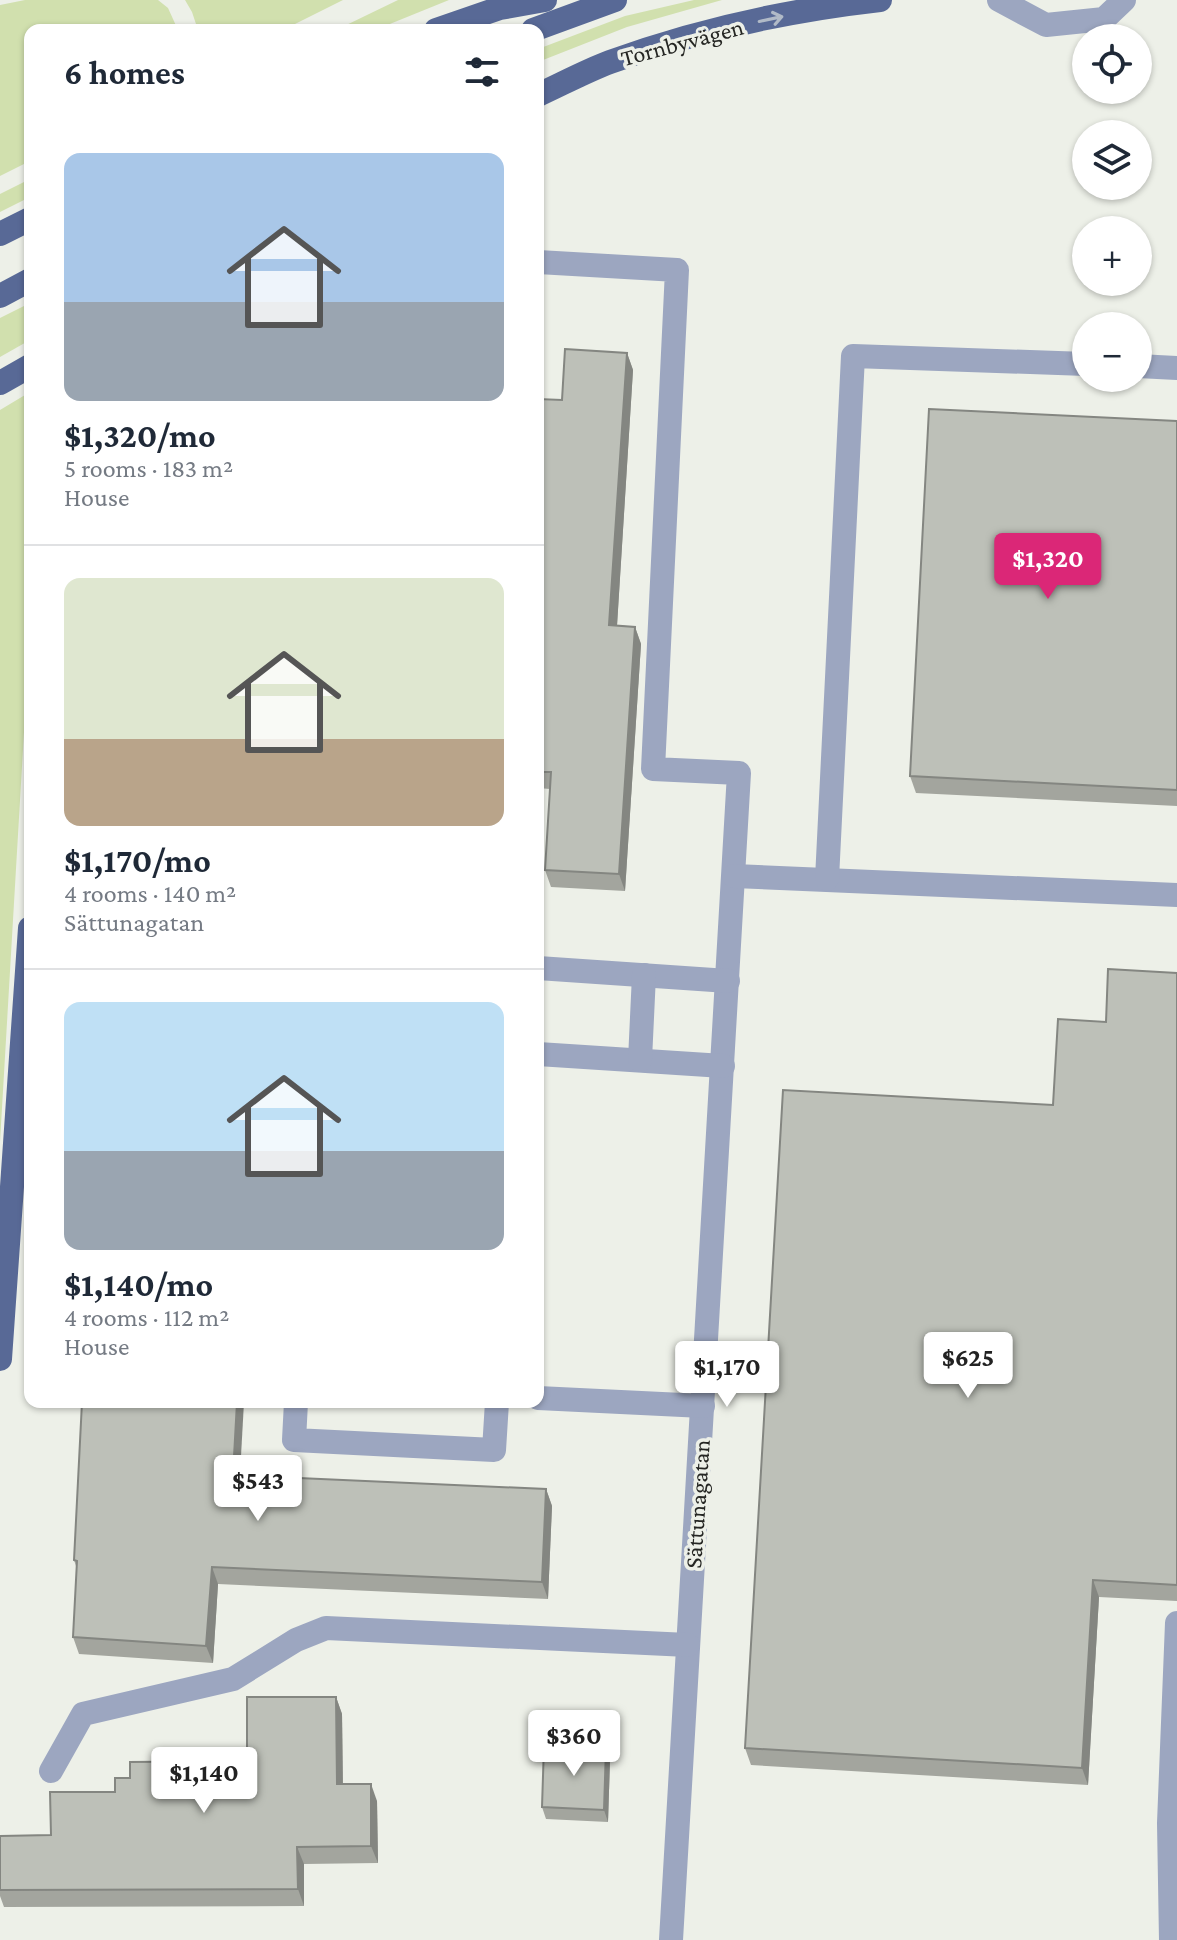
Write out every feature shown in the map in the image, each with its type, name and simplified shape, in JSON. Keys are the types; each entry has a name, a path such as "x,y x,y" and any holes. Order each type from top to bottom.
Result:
{"main road":[{"path":"453,24 500,8 545,0"},
{"path":"544,26 615,0"},
{"name":"Tornbyvägen","path":"544,92 608,62 695,35 844,4 880,0"},
{"path":"0,234 24,222"},
{"path":"0,296 24,283"},
{"path":"0,383 24,369"},
{"path":"0,1359 24,1014"}],"street":[{"path":"999,0 1046,25 1104,19 1124,0"},
{"name":"Sättunagatan","path":"544,262 677,270 653,769 739,773 671,1940"},
{"path":"827,879 853,356 1072,364"},
{"path":"1152,367 1177,368"},
{"path":"734,876 1177,895"},
{"path":"544,968 728,981"},
{"path":"640,1060 644,975"},
{"path":"544,1054 723,1066"},
{"path":"544,1398 703,1406"},
{"path":"296,1408 294,1440 494,1450 497,1408"},
{"path":"1171,1940 1169,1823 1177,1623"},
{"path":"51,1771 83,1714 233,1679 296,1640 326,1628 688,1645"}],"green space":[{"path":"25,0 158,0 168,8 175,24 24,24 24,164 0,176 0,5"},
{"path":"185,0 343,0 295,24 196,24"},
{"path":"398,0 449,0 390,24 348,24"},
{"path":"694,0 722,0 627,27 544,60 544,47 625,16"},
{"path":"24,182 24,200 0,212 0,194"},
{"path":"24,306 24,343 0,357 0,318"},
{"path":"24,396 24,732 0,1142 0,410"}],"building":[{"path":"565,349 627,353 609,625 635,627 619,874 545,870 551,772 544,772 544,399 562,400"},
{"path":"929,409 1177,421 1177,790 910,776"},
{"path":"1108,969 1177,973 1177,1585 1093,1580 1082,1768 745,1748 783,1090 1053,1105 1058,1019 1106,1022"},
{"path":"82,1408 237,1408 233,1475 546,1489 542,1582 212,1567 206,1646 73,1637 77,1561 74,1560"},
{"path":"247,1697 336,1697 337,1784 371,1784 371,1846 297,1847 298,1889 0,1890 0,1836 51,1835 50,1792 115,1792 115,1778 130,1778 130,1762 247,1761"},
{"path":"544,1745 606,1748 604,1810 542,1807"}]}
